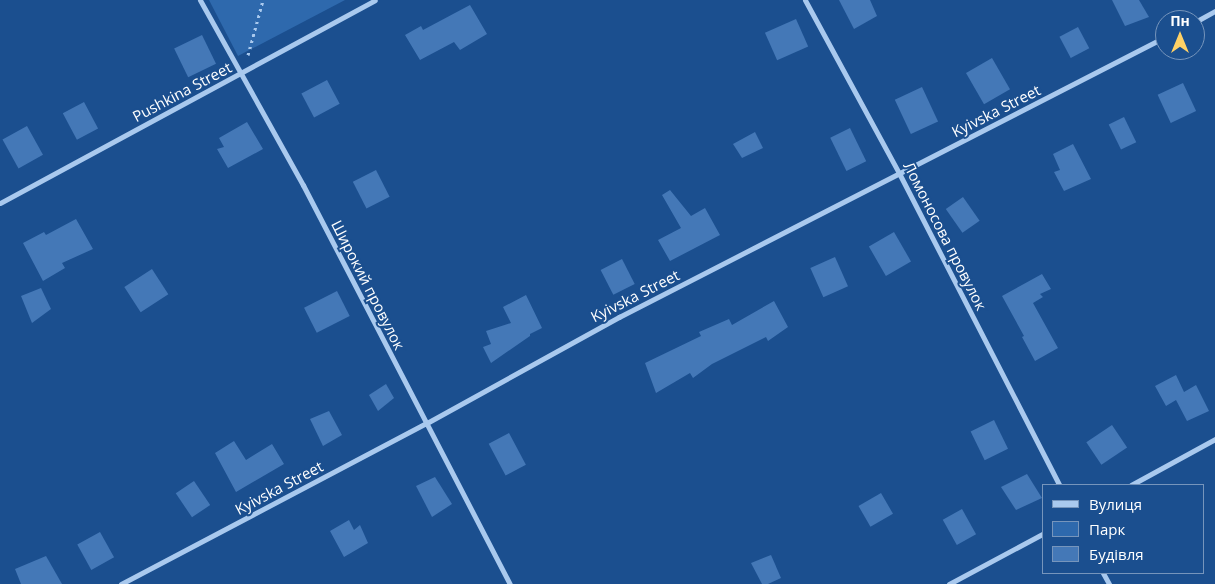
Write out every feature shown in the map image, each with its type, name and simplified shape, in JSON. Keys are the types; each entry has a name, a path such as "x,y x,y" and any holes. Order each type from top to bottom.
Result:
{"street":[{"name":"Широкий провулок","path":"200,0 303,185 510,584"},
{"name":"Pushkina Street","path":"0,203 242,74 375,0"},
{"name":"Ломоносова провулок","path":"805,0 900,175 1058,484"},
{"name":"Kyivska Street","path":"121,584 426,424 619,317 900,175 1155,42"},
{"path":"1133,484 1215,439"},
{"path":"949,584 1042,534"}],"path":[{"path":"242,74 263,0"}],"green space":[{"path":"209,0 345,0 238,56"}],"building":[{"path":"839,0 870,0 877,16 854,29"},
{"path":"1112,0 1139,0 1149,17 1125,26"},
{"path":"470,5 487,34 460,50 454,42 420,60 405,35 421,26 423,30"},
{"path":"796,19 808,46 777,60 765,33"},
{"path":"1078,27 1089,48 1071,58 1059,37"},
{"path":"202,35 216,64 188,77 174,49"},
{"path":"992,58 1010,89 984,104 966,73"},
{"path":"327,80 340,104 314,117 301,94"},
{"path":"1183,83 1196,111 1171,123 1158,95"},
{"path":"922,87 938,121 911,134 895,100"},
{"path":"84,102 98,128 77,140 63,113"},
{"path":"1124,117 1136,142 1121,150 1109,124"},
{"path":"247,122 263,149 228,168 217,149 224,147 219,138"},
{"path":"27,126 43,155 19,168 3,140"},
{"path":"850,128 866,161 846,171 830,138"},
{"path":"755,132 763,148 742,158 733,144"},
{"path":"1073,144 1091,179 1064,191 1054,172 1060,170 1053,154"},
{"path":"376,170 390,197 366,209 353,182"},
{"path":"670,190 691,216 705,208 720,235 670,261 658,240 681,228 662,195"},
{"path":"963,197 980,221 962,233 946,209"},
{"path":"76,219 93,249 62,263 65,268 43,281 23,243 44,232 46,235"},
{"path":"894,232 911,261 886,276 869,246"},
{"path":"835,257 848,286 823,297 810,268"},
{"path":"622,259 635,284 613,295 601,270"},
{"path":"152,269 168,294 141,312 124,287"},
{"path":"1042,274 1051,289 1040,294 1043,297 1033,303 1058,348 1035,361 1022,337 1024,336 1002,296"},
{"path":"41,288 51,309 32,323 21,296"},
{"path":"337,291 350,316 317,333 304,308"},
{"path":"526,295 542,328 530,334 530,336 491,363 483,347 491,344 486,331 511,323 503,307"},
{"path":"774,301 788,327 768,341 766,337 712,364 693,378 690,373 656,393 645,363 701,336 699,332 729,319 732,325"},
{"path":"1176,375 1184,392 1196,385 1209,411 1187,421 1176,400 1166,406 1155,386"},
{"path":"386,384 394,398 378,411 369,395"},
{"path":"329,411 342,435 323,446 310,419"},
{"path":"994,420 1008,449 985,460 971,431"},
{"path":"1112,425 1127,447 1101,465 1086,442"},
{"path":"509,433 526,465 506,476 489,444"},
{"path":"234,441 246,460 272,444 284,464 236,492 215,453"},
{"path":"1027,474 1042,498 1016,510 1001,487"},
{"path":"435,477 452,504 432,517 416,486"},
{"path":"194,481 210,505 192,517 176,493"},
{"path":"881,493 893,514 870,527 858,506"},
{"path":"962,509 976,534 957,545 943,520"},
{"path":"349,520 354,530 360,525 368,543 344,557 330,531"},
{"path":"100,532 114,557 91,570 77,545"},
{"path":"771,555 781,578 768,584 762,584 751,563"},
{"path":"46,556 62,584 21,584 15,569"}]}
